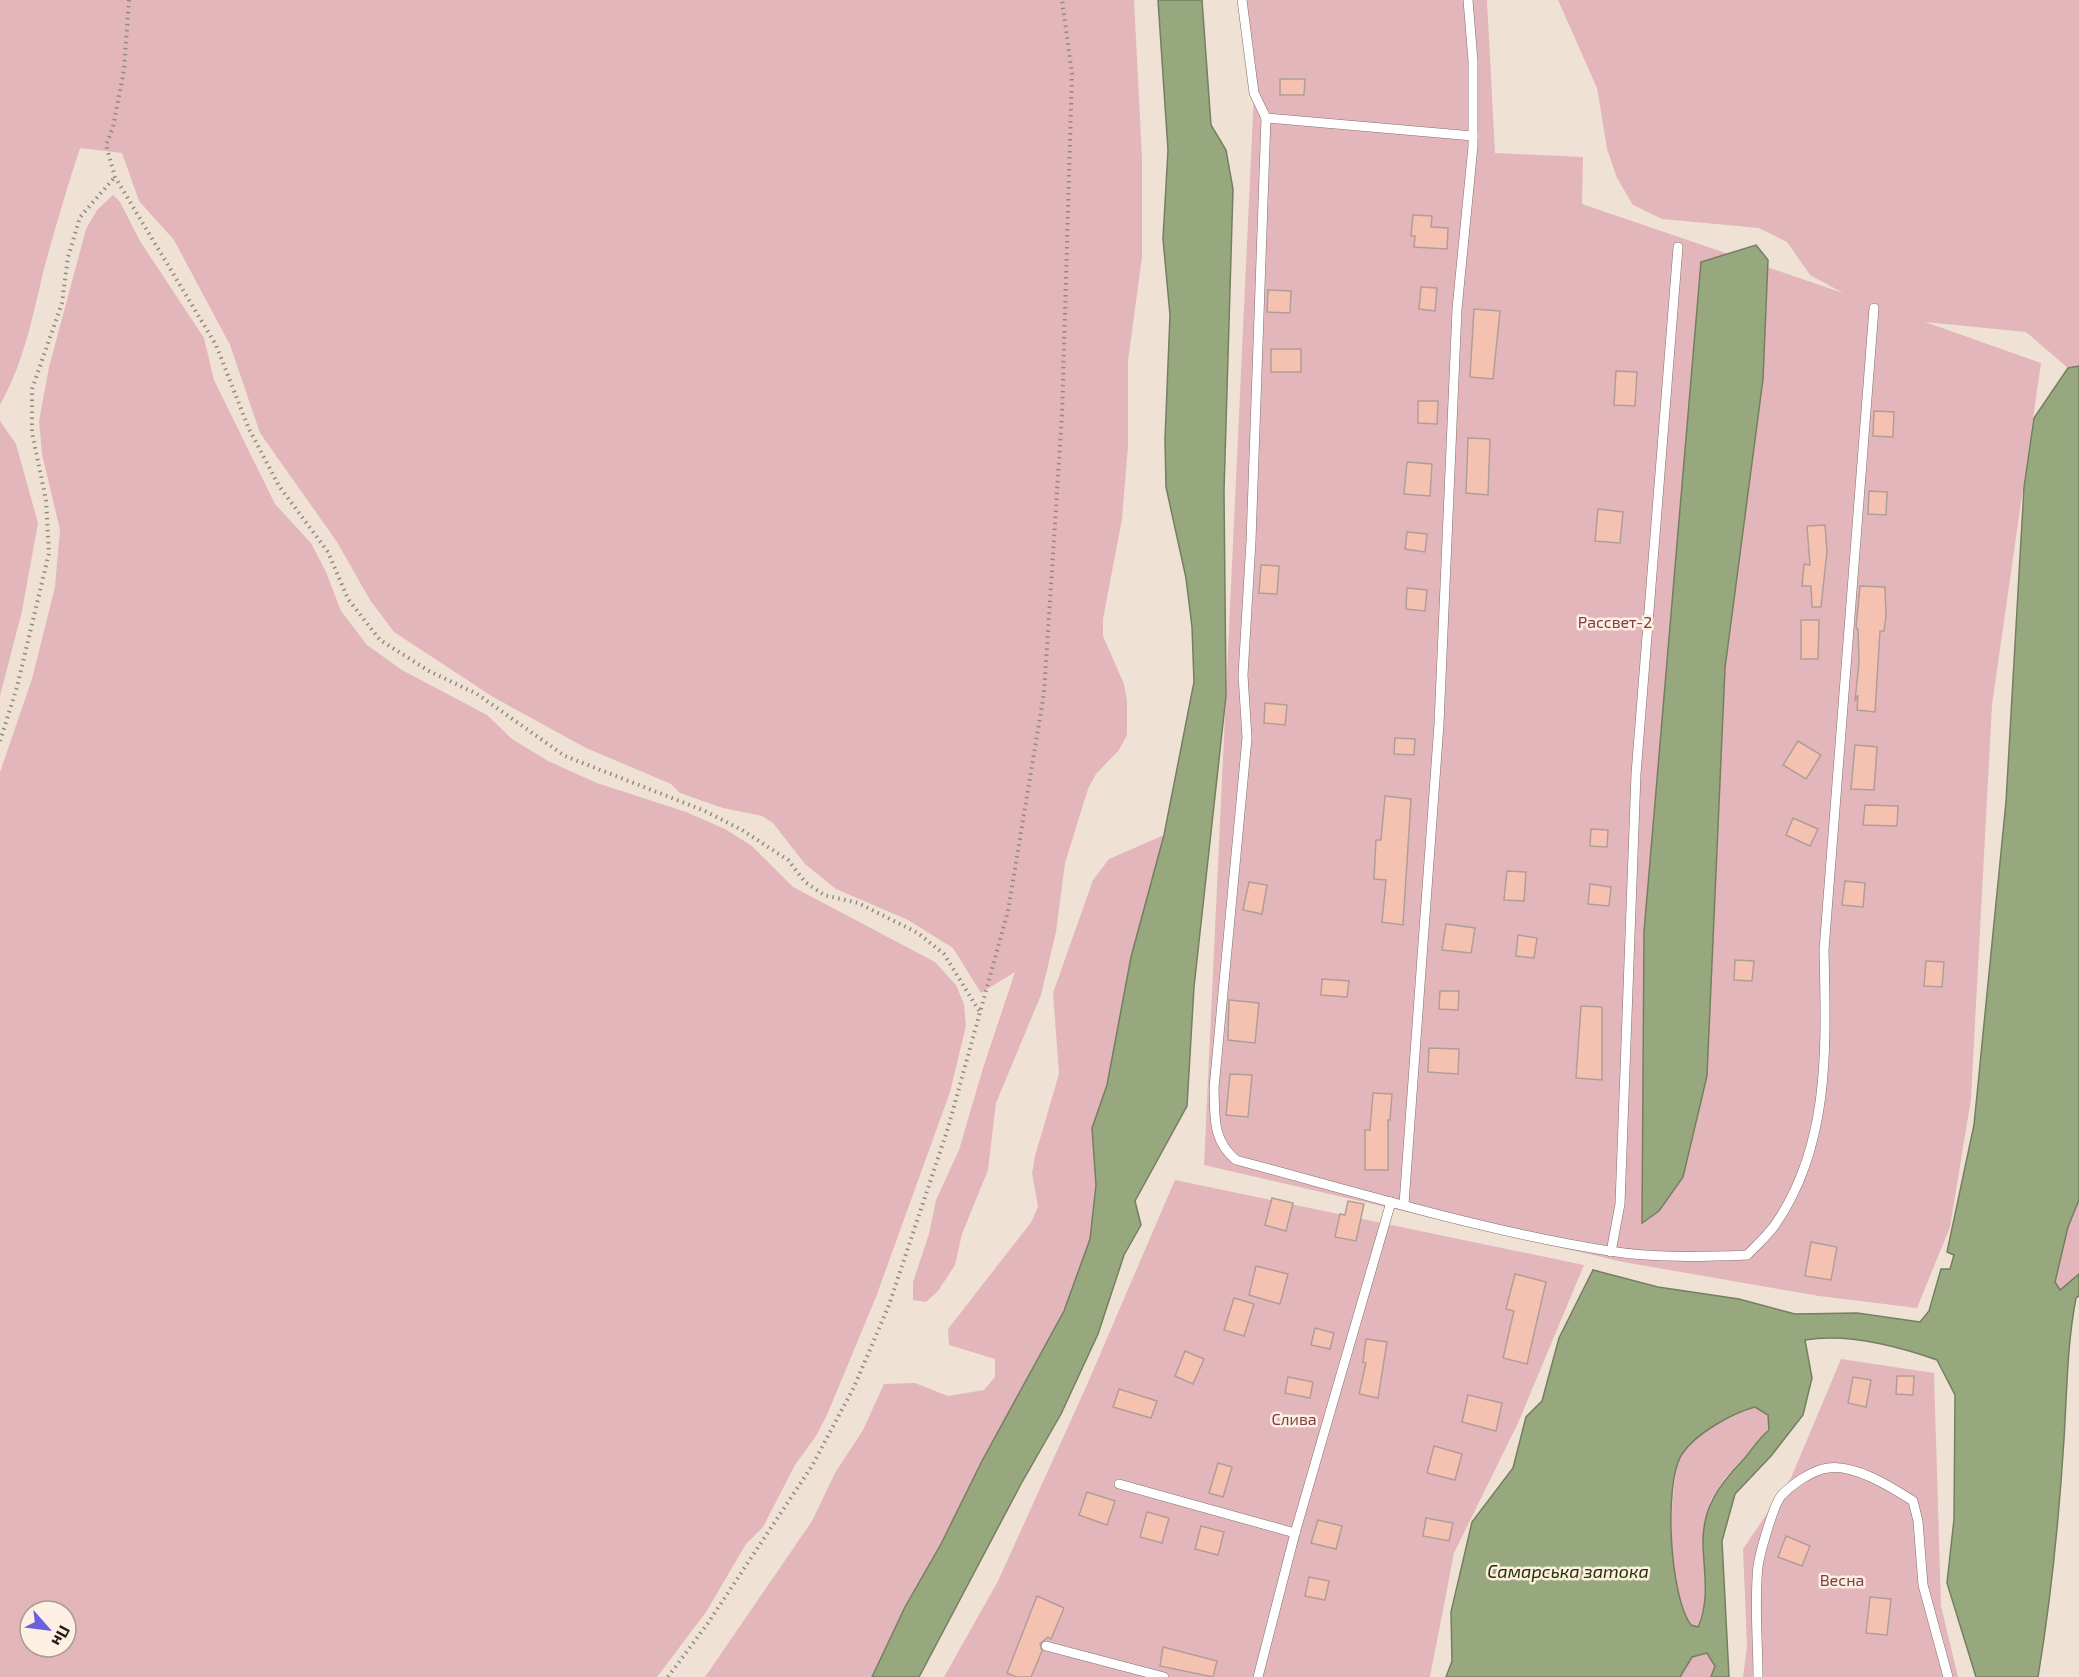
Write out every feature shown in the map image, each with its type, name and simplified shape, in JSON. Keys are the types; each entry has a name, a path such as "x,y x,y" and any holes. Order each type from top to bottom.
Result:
{"lane":[{"path":"1242,0 1254,93 1266,118 1251,541 1243,675 1247,738 1214,1088 1215,1128 1224,1150 1236,1160 1488,1228 1611,1252 1688,1257 1747,1255 1773,1227 1794,1194 1811,1154 1820,1112 1825,1008 1824,950 1874,308"},
{"path":"1404,1204 1439,724 1457,309 1473,136 1473,61 1468,0"},
{"path":"1266,118 1473,136"},
{"path":"1611,1252 1620,1204 1636,774 1678,247"},
{"path":"1258,1677 1295,1533 1391,1202"},
{"path":"1758,1677 1758,1566 1766,1533 1779,1498 1802,1479 1828,1468 1852,1471 1884,1482 1913,1501 1918,1521 1923,1585 1948,1677"},
{"path":"1119,1484 1295,1533"},
{"path":"1046,1646 1164,1677"}],"path":[{"path":"129,0 124,70 113,127 106,145 115,177 216,345 249,429 279,486 328,552 348,599 380,640 429,671 477,694 565,756 705,811 742,830 788,860 805,882 824,895 858,903 918,933 944,954 981,1014"},
{"path":"668,1677 708,1623 812,1466 854,1387 889,1305 948,1128 1008,911 1044,693 1062,415 1072,74 1062,0"},
{"path":"0,741 17,687 49,553 46,500 32,433 32,389 62,303 68,257 80,217 115,177"}],"green space":[{"path":"0,0 1134,0 1142,158 1142,257 1128,361 1128,446 1122,519 1103,619 1103,636 1124,684 1127,700 1127,735 1119,750 1096,774 1088,789 1065,863 1056,932 1041,995 996,1103 988,1170 962,1234 955,1265 938,1291 926,1302 913,1300 913,1282 929,1234 936,1200 959,1150 1015,972 981,993 953,948 908,920 836,889 805,864 773,823 762,816 723,808 680,793 671,784 586,748 493,697 394,632 370,600 337,542 260,433 230,345 174,240 139,201 122,153 80,148 52,238 22,355 0,405"},
{"name":"Рассвет-2","path":"1245,0 1487,0 1495,153 1583,157 1582,204 1843,293 1810,275 1787,242 1759,228 1662,219 1633,205 1617,178 1607,149 1597,88 1558,0 2079,0 2079,366 2068,368 2026,332 1925,322 2041,363 1992,705 1971,1099 1950,1227 1917,1308 1819,1296 1623,1262 1204,1165 1254,93"},
{"path":"113,195 120,202 140,241 204,338 214,380 275,504 311,543 326,572 341,611 367,645 402,670 487,715 512,739 548,761 597,783 686,812 725,829 752,846 793,887 935,962 956,985 964,1004 966,1026 950,1092 876,1297 827,1415 816,1436 795,1465 763,1527 746,1544 706,1612 657,1677 0,1677 0,772 32,679 55,587 60,530 42,454 39,421 49,367 86,229 97,210"},
{"path":"0,421 16,444 38,523 22,611 0,696"},
{"path":"1164,835 1131,957 1107,1085 1092,1128 1096,1185 1090,1239 1064,1311 982,1461 941,1544 905,1607 872,1677 705,1677 812,1521 835,1473 863,1430 884,1384 915,1383 948,1396 984,1390 995,1377 995,1359 949,1345 948,1329 1032,1221 1038,1206 1032,1173 1059,1074 1053,993 1093,880 1109,859"},
{"name":"Слива","path":"1175,1180 1584,1265 1518,1423 1454,1553 1430,1677 944,1677 998,1581 1086,1387"},
{"path":"2079,1200 2079,1274 2060,1290 2055,1282 2057,1265"},
{"name":"Весна","path":"1841,1359 1934,1373 1941,1606 1958,1677 1743,1677 1747,1647 1743,1549 1791,1478"},
{"path":"1755,1407 1768,1415 1769,1430 1725,1478 1710,1501 1703,1544 1706,1600 1697,1627 1686,1618 1678,1601 1674,1577 1672,1521 1676,1473 1685,1450 1702,1434 1736,1414"},
{"path":"1707,1653 1715,1666 1711,1677 1680,1677 1692,1657"}],"water":[{"path":"1158,0 1202,0 1211,125 1226,150 1233,189 1224,491 1226,696 1194,987 1187,1106 1135,1201 1141,1225 1124,1255 1098,1334 1061,1414 1021,1484 919,1677 872,1677 905,1607 941,1544 982,1461 1064,1311 1090,1239 1096,1185 1092,1128 1107,1085 1131,957 1164,835 1194,682 1192,627 1186,578 1166,487 1165,439 1170,315 1163,239 1168,150"},
{"path":"1756,245 1768,260 1763,379 1725,668 1707,1076 1683,1177 1659,1211 1642,1223 1644,932 1701,262"},
{"name":"Самарська затока","path":"2079,366 2079,1200 2068,1227 2055,1282 2060,1290 2079,1274 2079,1296 2076,1298 2071,1333 2057,1529 2038,1677 1976,1677 1947,1583 1954,1519 1955,1395 1937,1360 1872,1342 1821,1338 1805,1340 1812,1378 1803,1415 1771,1456 1735,1494 1722,1541 1729,1677 1711,1677 1715,1666 1707,1653 1692,1657 1680,1677 1446,1677 1452,1661 1451,1612 1472,1522 1513,1468 1526,1417 1542,1401 1559,1338 1593,1270 1658,1287 1739,1299 1795,1314 1857,1313 1920,1322 1929,1311 1941,1269 1950,1269 1954,1255 1947,1252 1974,1125 2006,802 2024,487 2034,418 2068,368","holes":["1755,1407 1768,1415 1769,1430 1719,1489 1709,1509 1703,1532 1704,1607 1698,1627 1691,1625 1678,1591 1674,1567 1671,1514 1676,1469 1688,1446 1715,1425"]}],"building":[{"path":"1280,79 1305,79 1304,95 1280,95"},
{"path":"1413,215 1432,216 1431,227 1448,228 1447,249 1414,247 1415,236 1411,236"},
{"path":"1421,287 1437,288 1435,311 1419,309"},
{"path":"1268,290 1291,291 1290,313 1267,312"},
{"path":"1474,309 1500,311 1493,379 1470,377"},
{"path":"1271,349 1301,349 1301,372 1271,372"},
{"path":"1616,371 1637,372 1635,406 1614,405"},
{"path":"1418,401 1438,401 1437,424 1418,423"},
{"path":"1874,411 1894,412 1893,437 1873,436"},
{"path":"1468,438 1490,439 1488,495 1466,493"},
{"path":"1407,462 1432,464 1430,496 1404,494"},
{"path":"1869,491 1887,492 1886,515 1868,514"},
{"path":"1598,509 1623,512 1620,543 1595,541"},
{"path":"1825,525 1827,551 1821,607 1812,607 1811,586 1802,586 1804,564 1810,565 1807,526"},
{"path":"1407,532 1427,534 1425,552 1405,549"},
{"path":"1261,565 1279,566 1277,594 1259,593"},
{"path":"1860,586 1885,587 1886,615 1884,631 1880,631 1875,712 1857,710 1858,695 1855,701 1859,662 1858,629 1856,628"},
{"path":"1407,588 1427,590 1425,611 1406,609"},
{"path":"1801,620 1819,620 1818,659 1801,659"},
{"path":"1265,703 1287,705 1285,725 1264,723"},
{"path":"1395,738 1415,739 1414,755 1394,754"},
{"path":"1798,741 1821,755 1806,779 1783,765"},
{"path":"1855,745 1877,747 1874,790 1851,789"},
{"path":"1385,796 1411,799 1403,925 1382,922 1386,880 1374,879 1376,840 1381,840"},
{"path":"1865,805 1898,806 1897,826 1863,825"},
{"path":"1793,818 1818,829 1810,846 1786,835"},
{"path":"1591,829 1608,830 1607,847 1590,846"},
{"path":"1507,871 1526,872 1524,901 1504,900"},
{"path":"1845,881 1865,883 1863,907 1842,905"},
{"path":"1249,882 1267,885 1262,914 1243,910"},
{"path":"1590,884 1611,887 1609,906 1588,904"},
{"path":"1446,924 1475,928 1471,953 1442,950"},
{"path":"1518,935 1537,938 1534,958 1516,956"},
{"path":"1735,960 1754,961 1752,981 1734,980"},
{"path":"1926,961 1944,962 1942,987 1924,986"},
{"path":"1322,979 1349,981 1347,997 1321,995"},
{"path":"1440,991 1459,991 1458,1010 1439,1009"},
{"path":"1229,1000 1259,1003 1255,1043 1228,1040"},
{"path":"1581,1006 1602,1007 1602,1080 1576,1078"},
{"path":"1429,1048 1459,1049 1458,1074 1428,1072"},
{"path":"1230,1074 1252,1075 1248,1117 1226,1115"},
{"path":"1373,1093 1392,1094 1390,1120 1388,1120 1388,1170 1365,1170 1365,1130 1370,1130"},
{"path":"1272,1198 1293,1203 1286,1231 1265,1225"},
{"path":"1348,1201 1364,1204 1356,1241 1335,1237 1340,1214 1345,1215"},
{"path":"1811,1242 1837,1247 1831,1280 1805,1276"},
{"path":"1256,1266 1288,1274 1280,1304 1249,1295"},
{"path":"1515,1274 1546,1282 1527,1364 1503,1358 1514,1311 1506,1309"},
{"path":"1234,1298 1254,1304 1244,1336 1224,1330"},
{"path":"1315,1328 1334,1333 1330,1349 1311,1345"},
{"path":"1366,1339 1387,1342 1378,1398 1359,1394 1366,1363 1363,1362"},
{"path":"1185,1351 1204,1359 1193,1384 1175,1376"},
{"path":"1897,1376 1914,1376 1913,1395 1896,1394"},
{"path":"1288,1377 1313,1382 1310,1398 1285,1393"},
{"path":"1853,1377 1871,1380 1866,1407 1848,1403"},
{"path":"1119,1389 1157,1401 1151,1418 1113,1407"},
{"path":"1468,1395 1502,1403 1496,1431 1462,1422"},
{"path":"1434,1446 1462,1454 1455,1480 1427,1473"},
{"path":"1218,1463 1232,1467 1223,1497 1209,1493"},
{"path":"1087,1492 1115,1501 1107,1525 1079,1515"},
{"path":"1147,1512 1169,1518 1162,1543 1140,1537"},
{"path":"1426,1518 1453,1523 1449,1541 1423,1536"},
{"path":"1318,1520 1342,1526 1336,1549 1311,1543"},
{"path":"1201,1526 1224,1532 1218,1555 1195,1549"},
{"path":"1786,1536 1810,1546 1802,1566 1778,1557"},
{"path":"1309,1577 1329,1581 1325,1600 1305,1596"},
{"path":"1037,1596 1064,1608 1051,1639 1048,1637 1040,1644 1042,1651 1031,1677 1016,1677 1007,1673"},
{"path":"1870,1597 1891,1599 1887,1635 1866,1633"},
{"path":"1163,1647 1217,1661 1213,1677 1160,1666"}]}
